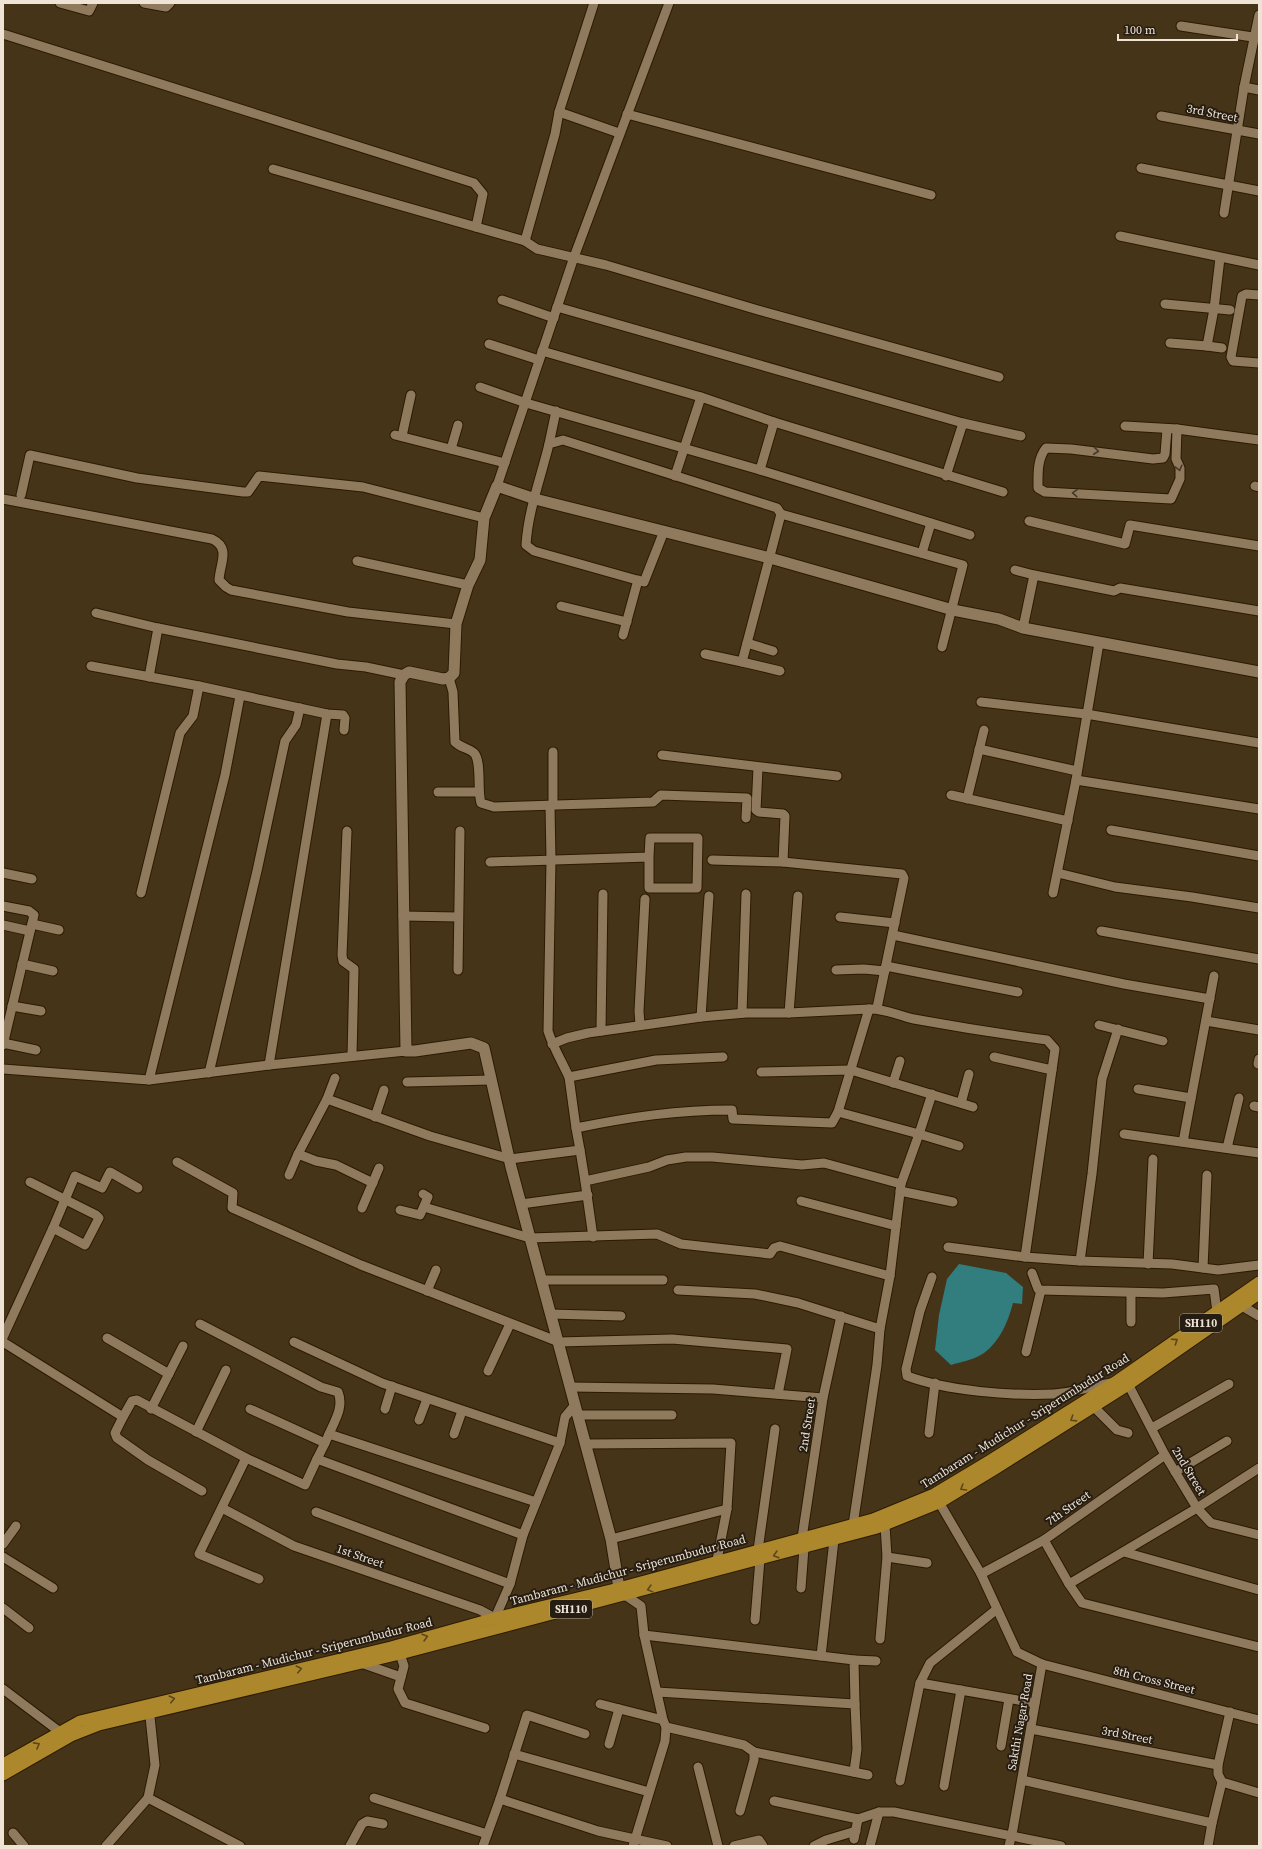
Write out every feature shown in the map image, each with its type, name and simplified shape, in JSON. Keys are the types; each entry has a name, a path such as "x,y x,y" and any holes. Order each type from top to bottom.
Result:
{"main road":[{"name":"Tambaram - Mudichur - Sriperumbudur Road","path":"803,1543 834,1540 885,1525 937,1498 1094,1407 1126,1380 1259,1282"},
{"name":"Tambaram - Mudichur - Sriperumbudur Road","path":"3,1764 80,1721 149,1709 361,1663 499,1629 622,1592 803,1543 937,1498 1115,1382 1126,1380 1259,1294"},
{"name":"Tambaram - Mudichur - Sriperumbudur Road","path":"3,1775 84,1730 149,1709 391,1647 495,1618 622,1592 717,1560 759,1555"}],"street":[{"path":"60,3 89,11 93,3"},
{"path":"144,3 161,7 166,7 170,3"},
{"path":"525,241 555,134 559,112 594,3"},
{"path":"406,1051 400,682 404,675 409,672 443,679 449,678 454,673 456,624 468,585 480,560 484,518 505,463 574,258 666,4"},
{"path":"1224,213 1244,88 1257,38 1259,15"},
{"path":"1181,26 1257,38"},
{"path":"3,34 474,183 483,194 476,227"},
{"path":"1244,88 1259,90"},
{"path":"559,112 619,133"},
{"path":"627,114 931,195"},
{"name":"3rd Street","path":"1160,116 1259,134"},
{"path":"1141,168 1259,191"},
{"path":"273,169 525,241 537,249 606,265 999,377"},
{"path":"1120,236 1259,265"},
{"path":"1207,346 1214,309 1220,258"},
{"path":"1259,295 1246,294 1242,296 1231,357 1233,361 1259,363"},
{"path":"502,300 554,318"},
{"path":"1164,304 1230,310"},
{"path":"557,307 963,423 1021,436"},
{"path":"1170,343 1222,348"},
{"path":"489,344 701,397 774,422 946,476 1003,492"},
{"path":"480,387 556,411 760,470 970,535"},
{"path":"411,395 398,435 505,463"},
{"path":"675,476 701,397"},
{"path":"556,411 535,499 526,545 534,551 644,582 664,531"},
{"path":"760,470 774,422"},
{"path":"946,476 963,423"},
{"path":"451,449 458,425"},
{"path":"1125,426 1168,429 1259,440"},
{"path":"1168,429 1165,454 1163,458 1046,448 1041,454 1038,471 1038,488 1045,492 1171,499 1180,479 1180,468 1176,459 1177,430"},
{"path":"549,444 563,440 777,508 781,514 963,565 953,610 942,647"},
{"path":"21,495 30,455 137,478 243,492 248,492 259,476 363,487 484,518"},
{"path":"497,486 535,499 770,558 953,610 999,619 1023,628 1259,672"},
{"path":"3,499 212,539 221,545 223,550 219,580 231,590 348,612 456,624"},
{"path":"742,662 781,514"},
{"path":"1029,520 1125,544 1130,525 1259,546"},
{"path":"922,553 931,523"},
{"path":"357,561 468,585"},
{"path":"1015,570 1034,576 1114,591 1120,588 1259,611"},
{"path":"1023,628 1034,576"},
{"path":"623,635 638,580"},
{"path":"561,606 627,622"},
{"path":"96,613 158,628 338,664 366,667 404,675"},
{"path":"149,677 158,628"},
{"path":"747,643 774,651"},
{"path":"1053,893 1077,775 1099,643"},
{"path":"705,654 780,671"},
{"path":"90,666 199,686 327,714 343,715 345,718 344,730"},
{"path":"449,678 453,692 455,742 461,747 473,752 477,757 481,803 494,808 653,802 661,795 747,798 746,818"},
{"path":"141,893 180,733 193,716 199,686"},
{"path":"149,1080 225,775 240,696"},
{"path":"981,702 1086,714 1259,743"},
{"path":"209,1073 257,871 285,741 296,725 300,708"},
{"path":"269,1065 327,714"},
{"path":"968,799 984,730"},
{"path":"979,749 1077,775 1259,809"},
{"path":"553,752 548,1031 552,1044 558,1052 569,1077 588,1195 593,1237"},
{"path":"662,755 758,768 837,776"},
{"path":"758,768 756,810 759,812 782,814 785,816 783,862"},
{"path":"438,792 479,792"},
{"path":"951,795 1068,821"},
{"path":"1110,830 1259,856"},
{"path":"347,831 342,961 354,969 352,1056"},
{"path":"458,970 460,831"},
{"path":"650,838 698,838 697,888 649,888 649,857 650,838"},
{"path":"490,862 649,857"},
{"path":"576,1128 638,1116 696,1110 732,1110 733,1119 832,1123 838,1112 851,1070 873,1009 879,998 904,878 902,874 783,862 712,860"},
{"path":"3,873 32,879"},
{"path":"1058,873 1115,887 1192,897 1259,908"},
{"path":"601,1031 603,894"},
{"path":"742,1013 746,894"},
{"path":"701,1017 709,896"},
{"path":"790,1013 789,998 798,896"},
{"path":"640,1025 639,1011 645,899"},
{"path":"3,906 33,913 31,928 4,1040 36,1050"},
{"path":"404,916 458,917"},
{"path":"840,917 895,923"},
{"path":"3,925 59,930"},
{"path":"1101,931 1259,959"},
{"path":"893,936 1124,984 1210,998"},
{"path":"22,964 53,971"},
{"path":"836,970 898,968 1018,992"},
{"path":"1183,1142 1214,976"},
{"path":"12,1006 40,1011"},
{"path":"552,1044 567,1038 601,1031 701,1017 742,1013 790,1013 873,1009 904,1017 971,1030 1047,1040 1055,1049 1025,1257"},
{"path":"1206,1021 1259,1030"},
{"path":"1099,1025 1163,1041"},
{"path":"1080,1261 1092,1174 1102,1079 1118,1029"},
{"path":"3,1069 149,1080 269,1065 415,1051 471,1043 484,1048 521,1204 611,1539 622,1592 641,1606 644,1635 664,1724 665,1741 634,1842"},
{"path":"569,1077 656,1060 723,1057"},
{"path":"994,1057 1052,1070"},
{"path":"893,1082 900,1061"},
{"path":"761,1072 851,1070 973,1107"},
{"path":"961,1103 969,1074"},
{"path":"289,1175 335,1078"},
{"path":"407,1082 491,1080"},
{"path":"1138,1089 1192,1098"},
{"path":"375,1117 384,1090"},
{"path":"853,1525 877,1365 880,1329 890,1276 900,1188 932,1094"},
{"path":"1227,1148 1239,1098"},
{"path":"326,1099 430,1136 510,1159 580,1150"},
{"path":"838,1112 959,1146"},
{"path":"1124,1134 1259,1153"},
{"path":"298,1154 316,1161 336,1165 373,1183"},
{"path":"585,1181 649,1167 667,1160 686,1157 712,1157 802,1165 824,1163 900,1188 953,1202"},
{"path":"1148,1264 1152,1159"},
{"path":"177,1162 233,1193 232,1208 361,1265 558,1342 672,1339 786,1349 778,1394"},
{"path":"362,1208 379,1168"},
{"path":"123,1417 3,1337 75,1176 102,1188 110,1172 138,1188"},
{"path":"1203,1268 1207,1175"},
{"path":"30,1182 96,1215 99,1218 85,1245 53,1228"},
{"path":"400,1210 417,1215 422,1213 428,1198 422,1194"},
{"path":"521,1204 588,1195"},
{"path":"801,1201 896,1226"},
{"path":"424,1207 530,1238 657,1234 681,1244 770,1254 774,1248 780,1246 890,1276"},
{"path":"948,1247 1025,1257 1148,1264 1218,1270 1259,1265"},
{"path":"427,1291 436,1270"},
{"path":"1032,1272 1038,1289 1041,1290 1163,1293 1214,1289 1217,1312"},
{"path":"932,1277 920,1311 906,1372 907,1376 979,1391 1055,1394 1115,1382"},
{"path":"541,1280 663,1280"},
{"path":"678,1290 755,1294 798,1303 880,1329"},
{"path":"1026,1352 1041,1290"},
{"path":"1131,1293 1131,1322"},
{"path":"1242,1306 1259,1316"},
{"path":"551,1314 621,1316"},
{"name":"2nd Street","path":"801,1588 803,1543 823,1398 841,1316"},
{"path":"200,1324 322,1387 338,1392 341,1399 341,1407 305,1485 246,1458 134,1400 132,1401 115,1432 117,1438 148,1460 202,1491"},
{"path":"488,1371 510,1324"},
{"path":"107,1338 169,1374"},
{"path":"294,1342 392,1386 560,1443"},
{"path":"151,1409 183,1346"},
{"path":"196,1432 226,1370"},
{"name":"2nd Street","path":"1126,1380 1165,1455 1197,1508 1211,1523 1259,1535"},
{"path":"929,1433 935,1383"},
{"path":"1152,1428 1229,1384"},
{"path":"385,1409 392,1386"},
{"path":"570,1388 713,1389 823,1398"},
{"path":"419,1420 427,1398"},
{"path":"1094,1407 1117,1430 1128,1432"},
{"path":"250,1409 325,1443"},
{"path":"499,1629 495,1618 510,1584 523,1535 560,1443 565,1417 576,1410 672,1415"},
{"path":"454,1434 462,1411"},
{"path":"755,1620 759,1555 775,1429"},
{"path":"329,1434 536,1502"},
{"path":"1175,1472 1227,1442"},
{"path":"585,1444 731,1443 727,1509 717,1560"},
{"name":"7th Street","path":"981,1574 1044,1540 1165,1455"},
{"path":"246,1458 199,1554 259,1579"},
{"path":"317,1459 523,1535"},
{"path":"1069,1584 1197,1508 1259,1468"},
{"name":"Sakthi Nagar Road","path":"937,1498 981,1574 1017,1652 1042,1664 1022,1780 1008,1846"},
{"name":"1st Street","path":"222,1508 294,1546 480,1610 495,1618"},
{"path":"611,1539 727,1509"},
{"path":"316,1512 510,1584"},
{"path":"880,1640 887,1557 885,1525"},
{"path":"3,1544 16,1526"},
{"path":"821,1656 834,1540"},
{"path":"1044,1540 1069,1584 1082,1603 1259,1646"},
{"path":"1124,1552 1259,1590"},
{"path":"3,1557 53,1588"},
{"path":"887,1557 927,1563"},
{"path":"3,1608 29,1628"},
{"path":"900,1781 920,1683 930,1663 997,1609"},
{"path":"644,1635 854,1660 876,1661"},
{"path":"400,1654 404,1666 398,1689 405,1703 485,1728"},
{"path":"854,1660 857,1749 854,1772"},
{"path":"361,1663 401,1677"},
{"name":"8th Cross Street","path":"1042,1664 1259,1720"},
{"path":"920,1683 1035,1703"},
{"path":"3,1689 60,1732"},
{"path":"944,1786 961,1690"},
{"path":"657,1692 855,1704"},
{"path":"1002,1746 1009,1699"},
{"path":"600,1704 664,1724 744,1745 754,1752 868,1775"},
{"path":"106,1846 148,1798 155,1765 149,1709"},
{"path":"609,1744 619,1709"},
{"path":"1208,1846 1222,1782 1218,1771 1218,1765 1230,1712"},
{"path":"483,1846 500,1799 527,1714 584,1734"},
{"name":"3rd Street","path":"1031,1729 1218,1765"},
{"path":"740,1811 754,1760 754,1752"},
{"path":"514,1754 649,1792"},
{"path":"698,1767 718,1846"},
{"path":"1022,1780 1212,1823"},
{"path":"1222,1782 1259,1793"},
{"path":"148,1798 240,1846"},
{"path":"374,1798 487,1834"},
{"path":"500,1799 634,1842 667,1846"},
{"path":"774,1801 858,1819 879,1812 894,1812 1061,1846"},
{"path":"870,1846 879,1812"},
{"path":"814,1846 826,1840 855,1835 858,1819"},
{"path":"350,1846 362,1824 367,1821 383,1824"},
{"path":"13,1833 24,1846"},
{"path":"734,1846 759,1840 763,1846"}],"water":[{"path":"959,1264 1006,1273 1023,1287 1022,1304 1013,1303 1003,1331 990,1348 977,1357 951,1365 935,1350 939,1315 947,1279"}]}
